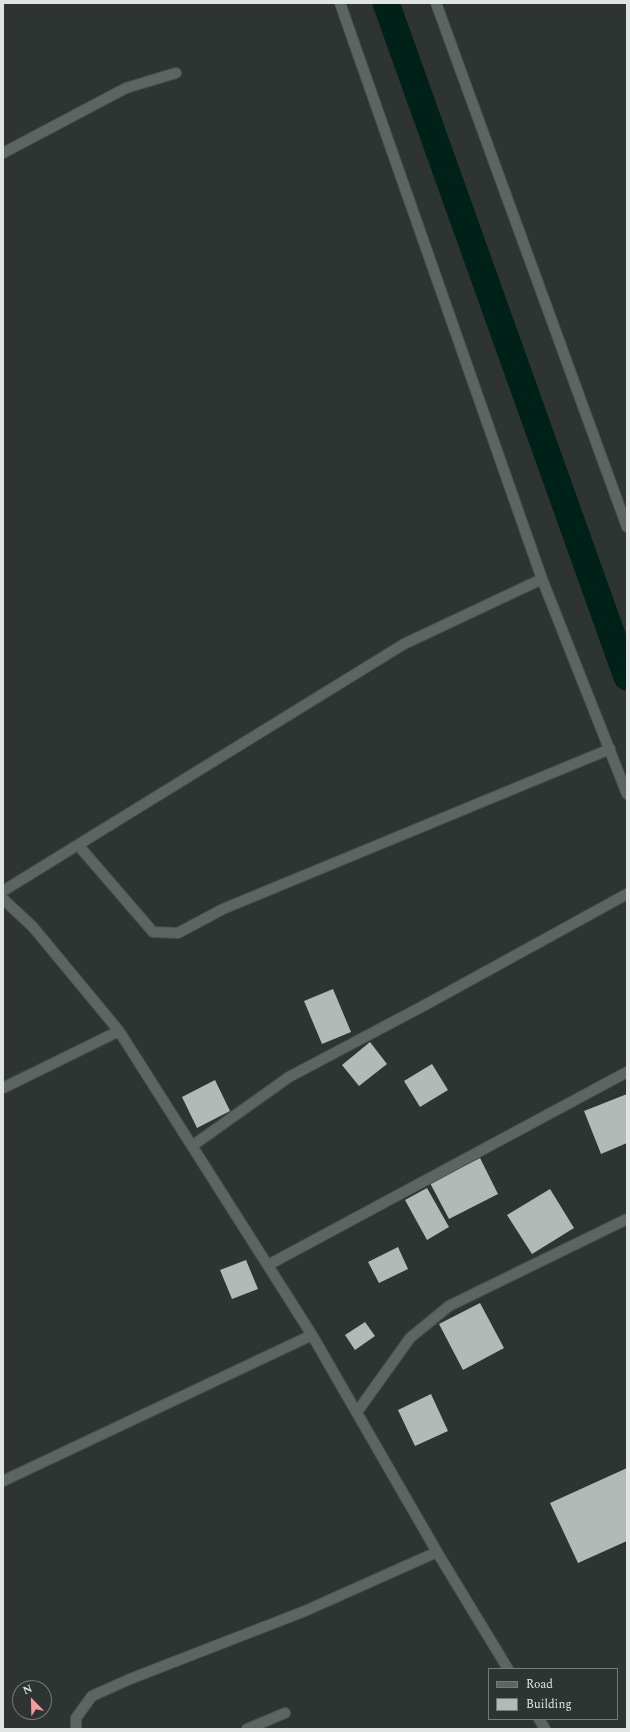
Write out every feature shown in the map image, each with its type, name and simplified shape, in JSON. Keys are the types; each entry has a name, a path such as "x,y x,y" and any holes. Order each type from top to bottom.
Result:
{"street":[{"path":"340,3 542,580 627,794"},
{"path":"436,3 627,527"},
{"path":"3,153 126,88 176,73"},
{"path":"3,891 404,644 542,580"},
{"path":"78,845 153,932 178,933 223,909 610,749"},
{"path":"192,1146 289,1077 627,894"},
{"path":"3,899 33,927 119,1031 312,1335 437,1552 507,1668"},
{"path":"3,1088 119,1031"},
{"path":"268,1265 627,1072"},
{"path":"357,1412 410,1338 449,1306 627,1219"},
{"path":"3,1481 312,1335"},
{"path":"76,1729 76,1718 92,1696 130,1679 305,1611 437,1552"},
{"path":"247,1729 285,1713"},
{"path":"539,1720 545,1729"}],"building":[{"path":"333,989 351,1032 322,1044 304,1001"},
{"path":"370,1042 387,1064 359,1086 342,1065"},
{"path":"432,1064 448,1090 420,1107 404,1081"},
{"path":"215,1080 230,1111 197,1128 182,1097"},
{"path":"627,1094 627,1143 601,1154 584,1111"},
{"path":"480,1158 498,1194 449,1219 430,1183"},
{"path":"427,1188 449,1227 427,1240 405,1200"},
{"path":"550,1189 574,1228 532,1254 507,1215"},
{"path":"398,1247 408,1269 379,1283 368,1262"},
{"path":"246,1260 258,1289 232,1299 220,1270"},
{"path":"480,1303 504,1348 463,1370 439,1324"},
{"path":"365,1322 375,1336 355,1350 345,1335"},
{"path":"431,1394 448,1431 415,1446 398,1410"},
{"path":"627,1468 627,1541 578,1563 550,1503"}],"waterway":[{"path":"386,3 627,677"}]}
